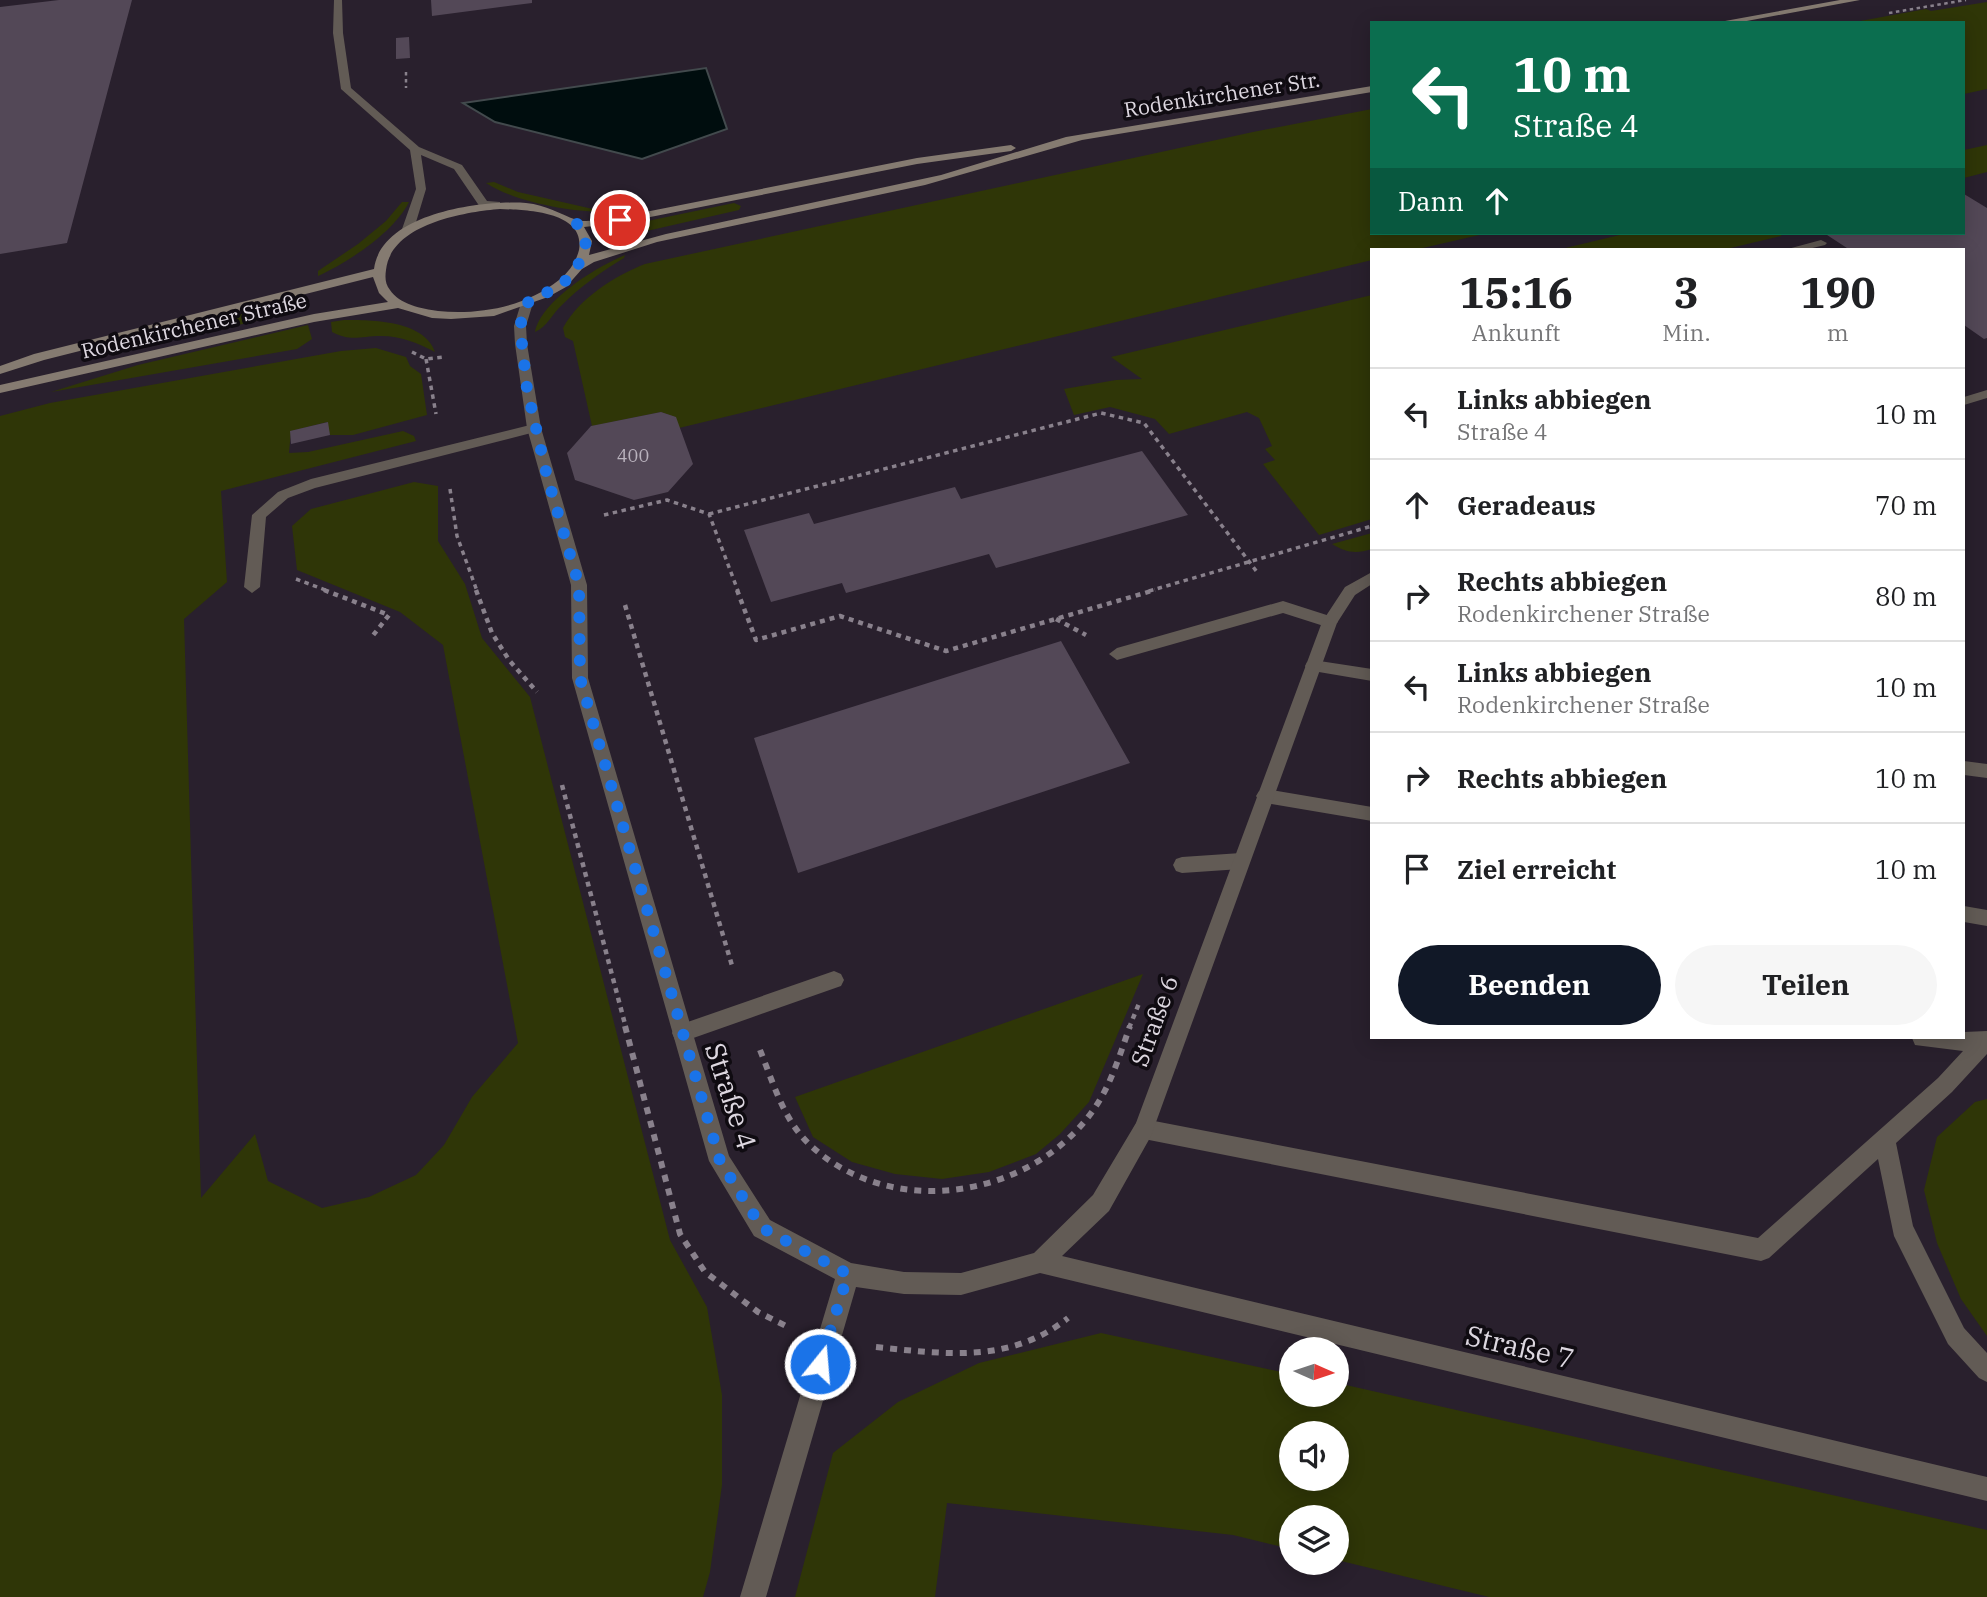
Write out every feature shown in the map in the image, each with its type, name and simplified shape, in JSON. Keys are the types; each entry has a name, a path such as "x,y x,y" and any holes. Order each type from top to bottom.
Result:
{"main road":[{"path":"1730,21 1856,0"},
{"name":"Rodenkirchener Str.","path":"1078,139 1370,89"},
{"path":"577,224 620,220 917,161 1078,139"},
{"path":"397,304 383,291 378,272 384,255 407,232 438,217 473,207 515,204 552,210 577,224 586,241 582,262 635,244 928,181 1078,139"},
{"name":"Rodenkirchener Straße","path":"0,389 314,318 397,304 433,315 482,315 527,303 564,283 582,262"},
{"name":"Rodenkirchener Straße","path":"0,370 39,357 378,272"}],"street":[{"path":"338,0 338,33 346,89 415,149 458,167 484,205 496,204"},
{"path":"407,232 421,189 415,149"},
{"path":"1799,248 1821,243"},
{"name":"Straße 4","path":"527,303 520,326 521,344 534,428 579,585 580,678 720,1161 762,1228 848,1274"},
{"path":"1965,401 1987,394"},
{"path":"252,587 259,515 283,495 311,484 534,428"},
{"name":"Straße 6","path":"848,1274 904,1283 961,1284 1040,1262 1101,1203 1144,1129 1330,622 1350,591 1370,578"},
{"path":"1117,654 1283,607 1330,622"},
{"path":"1313,666 1370,675"},
{"path":"1965,768 1987,771"},
{"path":"1265,796 1370,814"},
{"path":"1182,866 1241,861"},
{"path":"1965,914 1987,918"},
{"path":"682,1033 834,980"},
{"path":"1935,1039 1986,1043"},
{"path":"1144,1129 1761,1250 1945,1085 1986,1043"},
{"path":"1885,1138 1902,1228 1956,1336 1987,1370"},
{"name":"Straße 7","path":"1040,1262 1987,1489"},
{"path":"753,1597 848,1274"}],"path":[{"path":"1884,14 1966,0"},
{"path":"598,517 667,500 709,514 1101,413 1144,423 1283,607"},
{"path":"449,482 457,536"},
{"path":"709,514 756,640 840,616 946,651 1370,527"},
{"path":"290,577 389,615 371,638"},
{"path":"624,603 745,1011 784,1111 808,1143 846,1172 894,1187 942,1191 987,1184 1037,1164 1068,1139 1097,1105 1143,994"}],"green space":[{"path":"1987,2 1987,89 1965,94 1965,21 1860,21 1926,9 1931,11"},
{"path":"1370,109 1370,235 1479,235 1423,248 1370,248 1370,260 679,428 675,417 661,412 592,426 573,341 565,337 563,328 578,307 599,289 645,264 1253,132"},
{"path":"1987,145 1987,172 1965,178 1965,150"},
{"path":"494,182 518,192 606,212 560,208 527,201 486,183"},
{"path":"402,202 409,202 382,235 343,263 318,276 318,271 386,221"},
{"path":"734,203 741,206 739,210 638,233 633,224"},
{"path":"1620,235 1781,235 1730,248 1565,248"},
{"path":"625,255 576,292 535,332 539,320 558,297 585,276"},
{"path":"1370,295 1370,520 1319,535 1263,464 1275,460 1265,449 1272,446 1259,418 1247,412 1169,434 1155,419 1110,407 1074,415 1064,389 1116,380 1142,379 1111,357"},
{"path":"301,300 304,309 176,340 164,338 176,329"},
{"path":"368,320 409,328 429,341 435,352 395,337 350,338 332,332 331,322"},
{"path":"308,325 312,339 297,349 51,392 138,365"},
{"path":"376,348 406,357 410,366 421,374 427,415 353,435 330,435 327,422 291,431 289,453 308,452 403,431 414,436 416,441 221,491 227,582 184,619 201,1198 255,1134 268,1181 322,1208 369,1197 416,1175 444,1145 472,1097 518,1043 443,645 400,612 297,570 292,526 311,509 414,482 438,486 438,541 465,584 482,638 530,697 670,1240 707,1307 722,1395 722,1485 710,1572 703,1597 0,1597 0,416 50,403 341,351"},
{"path":"1370,534 1370,550 1366,551 1352,552 1332,544"},
{"path":"1143,974 1089,1102 1060,1134 1036,1154 989,1172 942,1179 895,1174 852,1162 813,1137 795,1097"},
{"path":"1987,1099 1987,1336 1961,1299 1937,1243 1924,1190 1937,1137 1975,1102"},
{"path":"1101,1333 1279,1371 1279,1407 1349,1407 1349,1386 1987,1530 1987,1597 1489,1597 1349,1563 1349,1505 1279,1505 1279,1546 1233,1535 947,1503 935,1597 795,1597 833,1453 898,1402 979,1363"}],"shaded area":[{"path":"706,68 727,129 642,159 495,122 463,103"}],"building":[{"path":"59,0 132,0 67,243 0,254 0,7"},
{"path":"431,0 532,0 532,3 432,16"},
{"path":"409,37 410,58 396,59 396,38"},
{"path":"1965,195 1987,208 1987,338 1984,339 1965,326 1965,248 1847,248 1827,235 1965,235"},
{"path":"661,412 676,417 693,464 668,492 634,500 575,480 567,453 591,426"},
{"path":"328,422 330,435 291,444 290,431"},
{"path":"1142,451 1188,515 996,568 989,554 846,593 842,583 771,602 744,530 809,513 814,524 955,487 961,499"},
{"path":"1061,641 1130,763 798,873 754,738"}],"route":[{"path":"620,220 577,224 586,241 582,262 564,283 527,303 520,326 527,389 534,428 579,585 580,678 720,1161 762,1228 848,1274 820,1364"}]}
